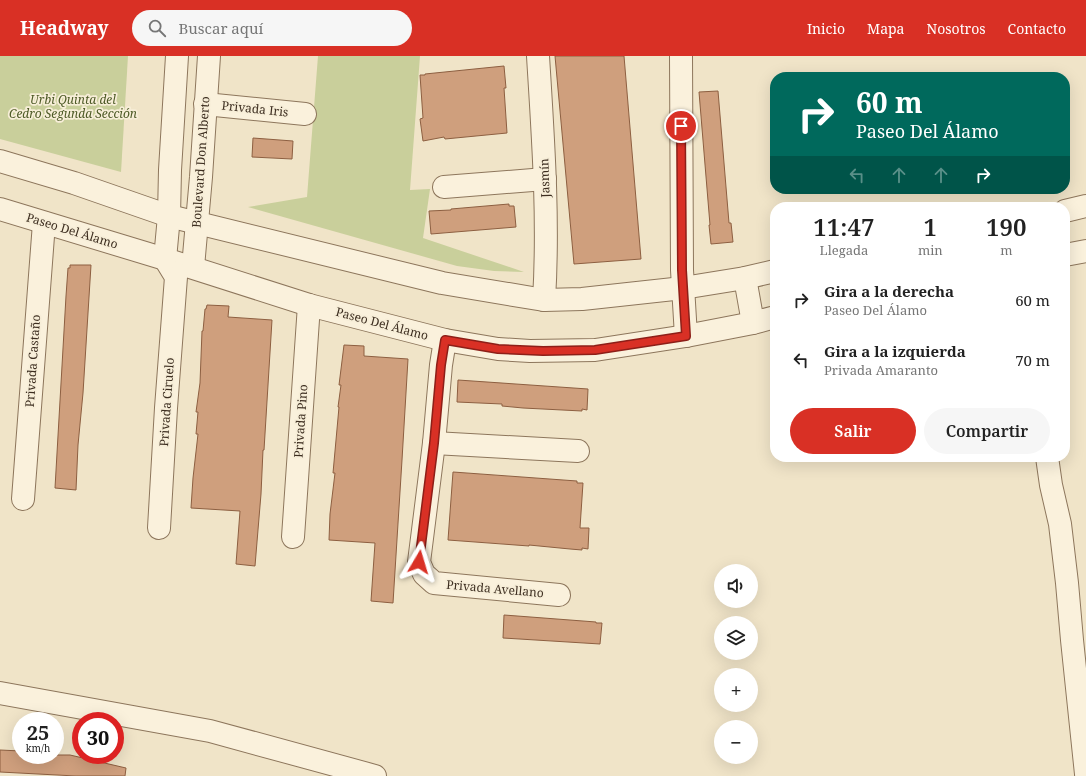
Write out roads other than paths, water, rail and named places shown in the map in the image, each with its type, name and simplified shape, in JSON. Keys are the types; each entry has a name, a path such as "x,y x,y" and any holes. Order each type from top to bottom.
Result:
{"street":[{"path":"177,56 170,170 169,216 178,268"},
{"name":"Boulevard Don Alberto","path":"178,268 198,223 208,56"},
{"name":"Jasmín","path":"538,56 545,179 544,300"},
{"path":"681,56 683,288 686,336"},
{"name":"Privada Iris","path":"205,104 305,114"},
{"path":"0,161 169,216 442,283 544,300 582,299 683,288 745,278 770,272"},
{"path":"444,187 545,179"},
{"path":"1070,210 1086,206"},
{"name":"Paseo Del Álamo","path":"0,209 44,222 178,268 309,305 445,340 498,349 537,351 595,350 686,336 770,318"},
{"name":"Privada Castaño","path":"23,499 44,222"},
{"path":"1070,255 1086,251"},
{"name":"Privada Ciruelo","path":"160,528 166,408 178,268"},
{"path":"745,278 753,323"},
{"name":"Privada Pino","path":"293,537 309,305"},
{"name":"Privada Avellano","path":"445,340 419,562 424,574 434,583 559,595"},
{"path":"434,443 578,451"},
{"path":"1048,462 1051,485 1060,524 1068,583 1072,640 1086,774"},
{"path":"0,694 210,731 375,776"}],"park label":[{"name":"Urbi Quinta del Cedro Segunda Sección","path":"73,107"}]}
